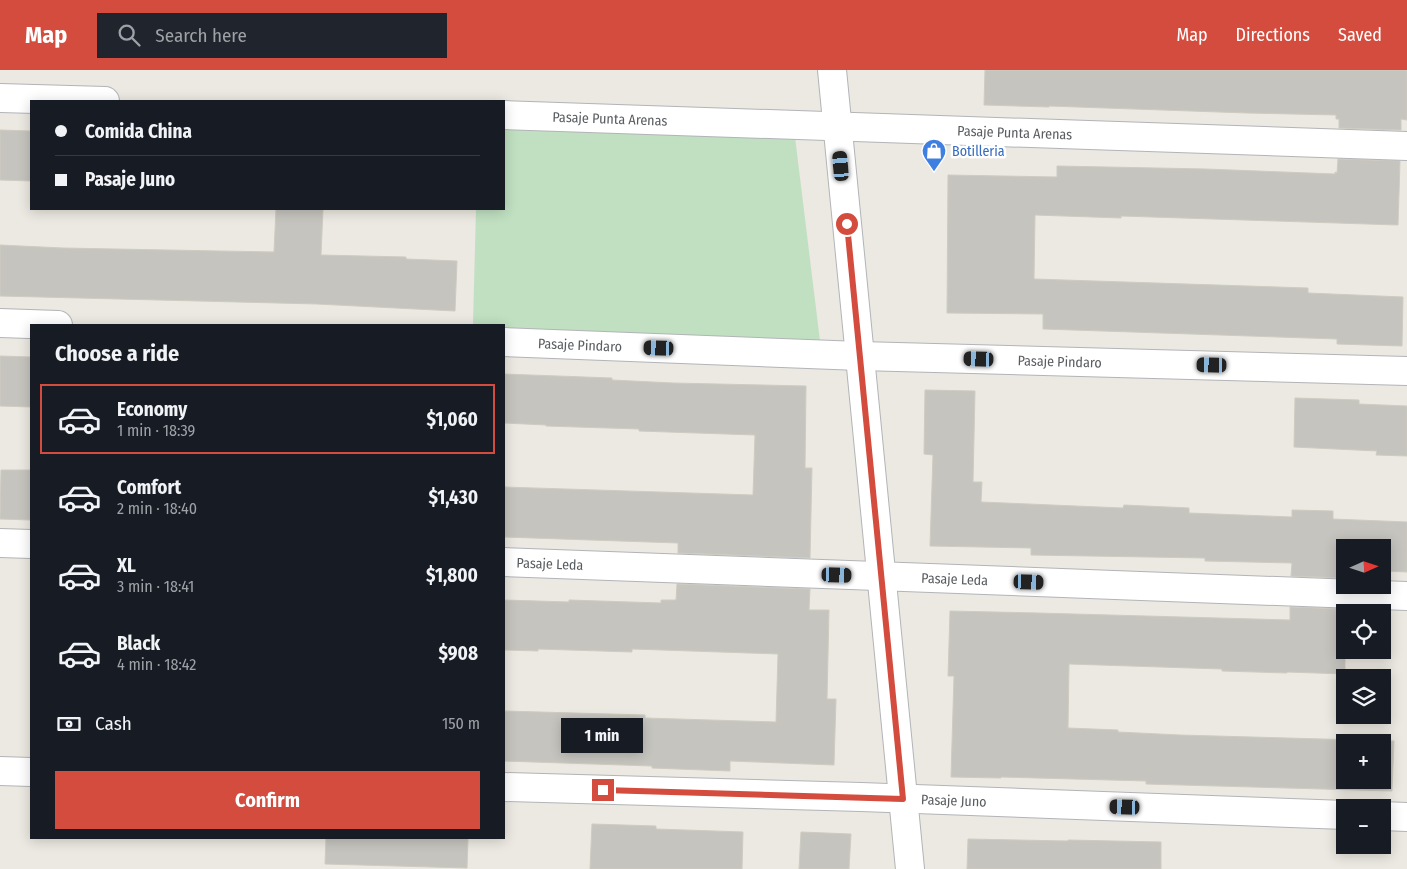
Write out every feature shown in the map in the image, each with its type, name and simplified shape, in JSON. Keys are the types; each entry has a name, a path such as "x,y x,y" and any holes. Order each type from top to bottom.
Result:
{"street":[{"path":"832,70 910,869"},
{"path":"0,98 70,100"},
{"name":"Pasaje Punta Arenas","path":"505,115 1407,146"},
{"path":"0,323 30,324"},
{"name":"Pasaje Pindaro","path":"505,342 860,356 1407,371"},
{"path":"0,543 30,544"},
{"name":"Pasaje Leda","path":"505,562 1407,596"},
{"path":"0,772 30,772"},
{"name":"Pasaje Juno","path":"505,787 1336,815"},
{"path":"1391,816 1407,817"}],"green space":[{"path":"505,129 795,137 820,341 505,330 505,324 473,324 476,210 505,210"}],"building":[{"path":"985,70 1407,70 1407,120 1401,119 1401,130 1339,128 1339,119 1336,119 1336,115 984,105"},
{"path":"0,130 30,131 30,181 0,180"},
{"path":"1338,159 1400,161 1398,225 1035,215 1034,279 1308,288 1308,293 1403,297 1402,346 1337,344 1337,339 1043,329 1043,314 947,313 948,175 1057,177 1057,166 1335,174 1335,172 1337,173"},
{"path":"276,210 323,210 321,255 406,257 406,259 457,261 455,311 317,304 0,296 0,245 274,252"},
{"path":"0,356 30,357 30,407 0,406"},
{"path":"505,374 612,378 612,380 673,383 806,386 805,468 812,468 810,558 678,553 678,543 505,537 505,487 753,495 755,435 639,431 639,429 505,423"},
{"path":"925,390 975,391 973,482 982,482 981,502 1123,508 1124,505 1189,508 1189,513 1292,517 1292,510 1333,511 1333,519 1407,522 1407,572 1391,571 1391,539 1336,539 1336,578 1291,576 1292,563 1205,561 1205,558 1031,555 1031,548 930,546 933,455 924,454"},
{"path":"1295,398 1359,400 1359,404 1407,406 1407,456 1376,455 1377,451 1294,447"},
{"path":"1,470 30,470 30,520 0,519"},
{"path":"677,584 810,589 809,610 829,610 827,699 836,699 834,765 730,761 730,771 652,768 652,766 505,761 505,711 645,715 645,718 776,722 778,654 632,649 632,652 538,649 538,651 505,650 505,600 661,603 661,600 676,600"},
{"path":"1290,607 1336,609 1336,659 1345,659 1345,669 1336,669 1336,674 1069,664 1068,728 1180,735 1336,739 1336,789 1391,789 1391,741 1394,741 1392,791 1146,784 1146,781 951,777 954,676 948,676 950,611 1290,620"},
{"path":"592,824 656,826 656,829 743,832 742,869 590,869"},
{"path":"801,832 851,834 849,869 799,869"},
{"path":"326,839 468,839 467,868 325,864"},
{"path":"968,839 1161,842 1161,869 967,869"}],"place":[{"name":"Botilleria","path":"934,172"}],"route":[{"path":"603,790 903,799 847,224"}]}
